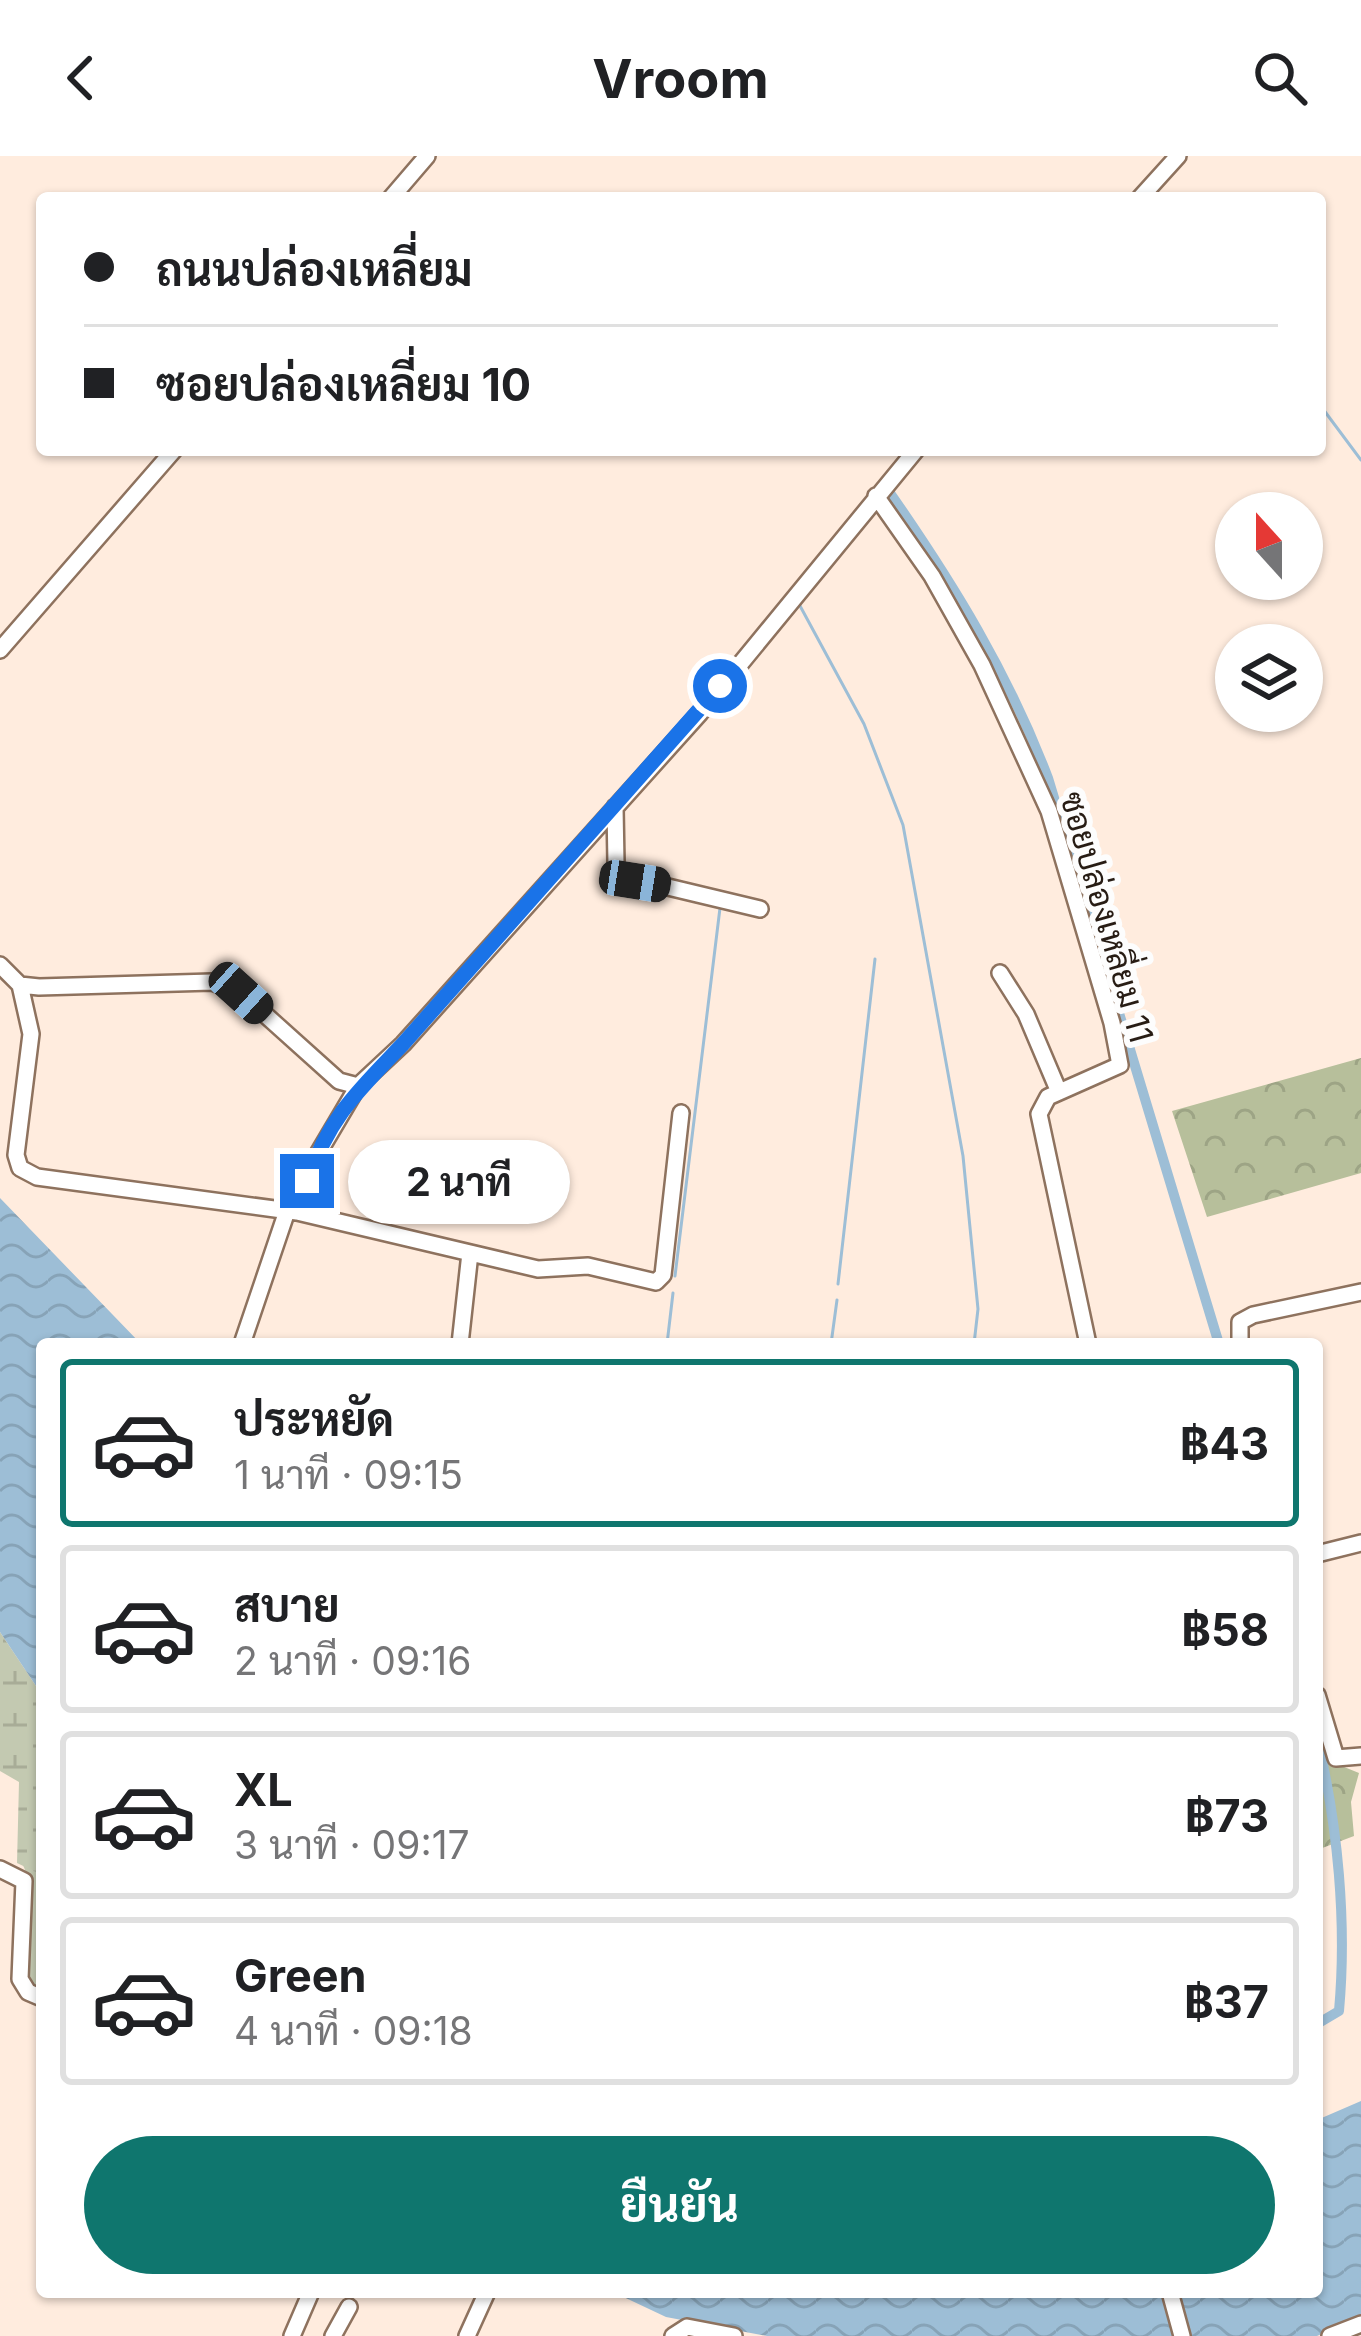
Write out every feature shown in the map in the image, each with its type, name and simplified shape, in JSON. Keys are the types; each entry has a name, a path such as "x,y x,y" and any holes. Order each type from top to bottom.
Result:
{"street":[{"path":"396,192 428,156"},
{"path":"1145,192 1178,156"},
{"path":"0,650 169,456"},
{"path":"244,1338 316,1157 358,1085 403,1044 700,713 911,456"},
{"name":"ซอยปล่องเหลี่ยม 11","path":"876,496 932,576 982,664 1048,811 1112,1023 1120,1065 1059,1092"},
{"path":"615,807 616,864 622,876 760,909"},
{"path":"0,965 20,985 31,1034 16,1155 25,1172 292,1211 538,1270 588,1266 659,1281 681,1113"},
{"path":"1000,973 1027,1014 1059,1092 1041,1104 1039,1114 1087,1338"},
{"path":"20,985 212,982 241,993 339,1082 358,1085"},
{"path":"461,1338 470,1253"},
{"path":"1240,1338 1240,1322 1253,1316 1361,1292"},
{"path":"1323,1552 1361,1543"},
{"path":"1323,1714 1336,1757 1361,1756"},
{"path":"0,1868 25,1882 20,1979 36,1995"},
{"path":"292,2336 308,2298"},
{"path":"467,2336 485,2298"},
{"path":"1172,2298 1182,2336"},
{"path":"333,2336 349,2307"},
{"path":"1330,2336 1361,2324"},
{"path":"673,2336 687,2327 734,2336"}],"green space":[{"path":"1361,1058 1361,1173 1207,1217 1172,1111"},
{"path":"0,1632 36,1686 36,1872 17,1863 19,1782 0,1771"},
{"path":"1323,1758 1359,1773 1351,1802 1354,1836 1323,1848"},
{"path":"23,1865 36,1872 36,1992 26,1986 29,1880"}],"water":[{"path":"0,1198 135,1338 36,1338 36,1686 0,1632"},
{"path":"1361,2101 1361,2317 1317,2336 767,2336 666,2317 626,2298 1323,2298 1323,2117"}],"waterway":[{"path":"1326,413 1361,460"},
{"path":"890,493 978,631 1048,778 1217,1338"},
{"path":"799,604 864,724 903,825 963,1156 978,1309 975,1338"},
{"path":"675,1276 720,908"},
{"path":"838,1284 875,959"},
{"path":"668,1338 673,1293"},
{"path":"832,1338 837,1300"},
{"path":"1323,1769 1335,1839 1342,1943 1339,2011 1323,2020"}],"route":[{"path":"307,1181 328,1133 358,1085 403,1044 720,686"}]}
